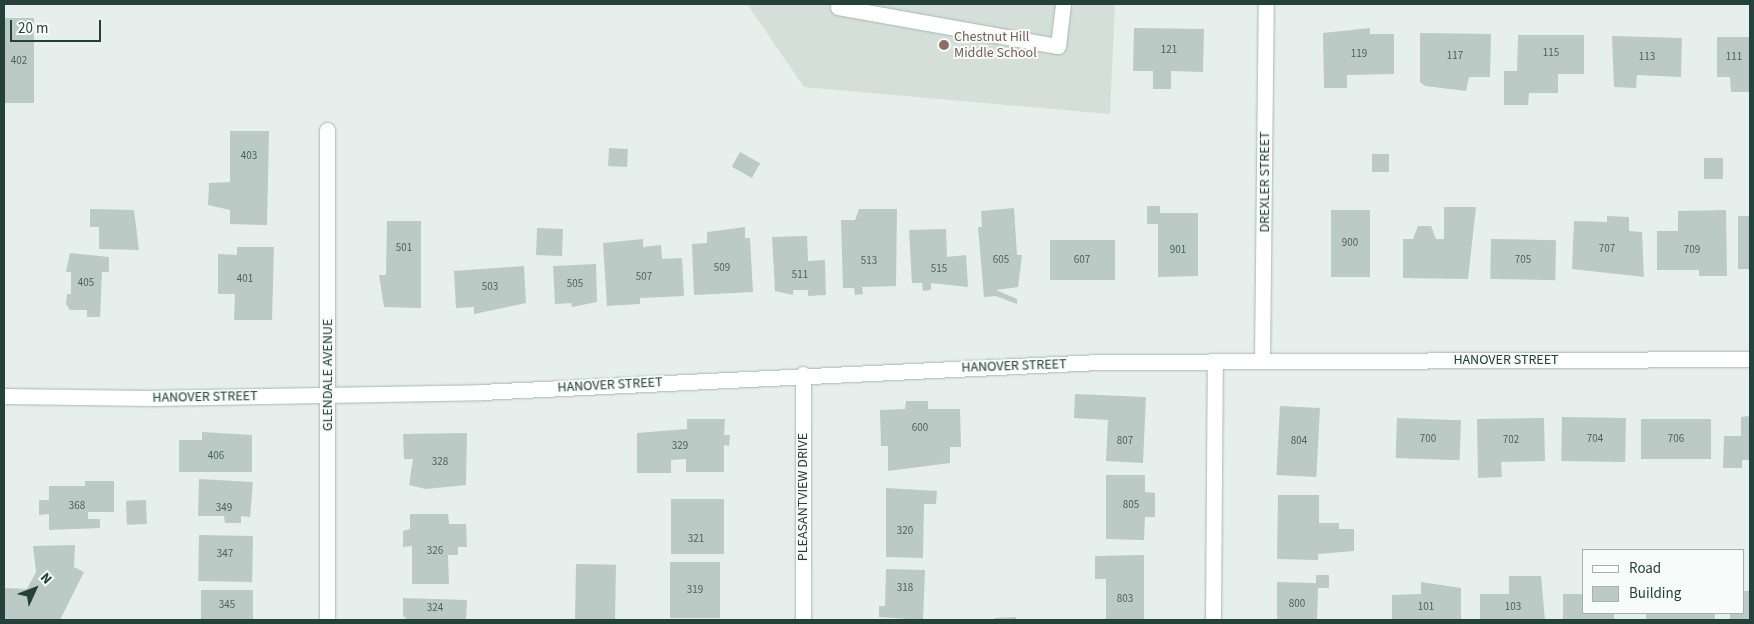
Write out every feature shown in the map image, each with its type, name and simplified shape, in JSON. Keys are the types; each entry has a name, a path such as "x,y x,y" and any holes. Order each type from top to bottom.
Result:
{"street":[{"path":"838,7 1058,46 1063,4"},
{"name":"DREXLER STREET","path":"1262,361 1266,4"},
{"name":"GLENDALE AVENUE","path":"326,130 327,620"},
{"name":"HANOVER STREET","path":"4,396 328,395 803,374 1215,361 1750,359"},
{"path":"1213,620 1215,361"},
{"name":"PLEASANTVIEW DRIVE","path":"803,374 803,620"}],"shaded area":[{"name":"Chestnut Hill Middle School","path":"747,4 1115,4 1110,114 804,87"}],"building":[{"path":"4,18 34,18 34,103 4,103"},
{"path":"1134,28 1204,29 1203,72 1171,71 1171,89 1153,89 1153,71 1133,71"},
{"path":"1370,28 1370,34 1394,34 1394,74 1347,75 1347,88 1324,88 1323,33"},
{"path":"1420,33 1491,34 1490,77 1469,77 1466,91 1425,86 1420,82"},
{"path":"1518,35 1584,35 1584,74 1558,74 1558,93 1529,93 1528,105 1504,105 1504,71 1517,71"},
{"path":"1612,36 1682,38 1681,77 1637,75 1636,88 1614,87"},
{"path":"1717,37 1750,37 1750,92 1731,92 1730,77 1717,77"},
{"path":"230,131 269,131 267,225 230,224 230,210 208,205 209,183 230,182"},
{"path":"609,148 628,149 627,167 608,166"},
{"path":"740,152 760,163 752,178 732,167"},
{"path":"1372,154 1389,154 1389,172 1372,172"},
{"path":"1704,158 1723,158 1723,179 1704,179"},
{"path":"1147,206 1160,206 1160,213 1198,213 1198,276 1158,277 1158,224 1147,224"},
{"path":"1444,207 1476,207 1468,279 1403,278 1403,239 1413,239 1418,226 1431,226 1436,239 1444,239"},
{"path":"1014,208 1017,255 1022,255 1018,287 996,290 1017,299 1017,304 996,296 984,297 978,227 982,227 981,211"},
{"path":"90,209 134,210 139,250 99,249 99,227 90,227"},
{"path":"859,209 897,209 896,286 862,287 863,294 855,295 854,288 843,288 841,220 855,220"},
{"path":"1331,210 1370,210 1370,277 1331,277"},
{"path":"1726,210 1727,276 1699,276 1699,270 1657,270 1657,231 1678,231 1678,211"},
{"path":"1607,216 1629,217 1629,231 1642,232 1644,277 1572,269 1574,221 1607,222"},
{"path":"1738,216 1750,216 1750,269 1738,269"},
{"path":"387,221 421,221 421,308 384,307 379,275 386,275"},
{"path":"745,227 745,238 750,238 753,292 694,295 692,244 707,243 707,232"},
{"path":"537,228 563,229 562,256 536,255"},
{"path":"946,229 947,257 966,255 968,287 931,283 931,290 923,291 922,283 912,283 909,230"},
{"path":"807,236 808,261 825,260 826,295 808,296 808,290 793,290 793,295 775,291 772,237"},
{"path":"643,239 643,247 661,245 662,259 682,258 684,296 640,298 640,304 607,306 603,243"},
{"path":"1491,239 1556,240 1555,280 1490,279"},
{"path":"1050,240 1115,240 1115,280 1050,280"},
{"path":"237,247 274,247 272,320 234,320 235,294 218,294 218,254 237,255"},
{"path":"70,253 109,257 109,272 102,272 100,317 87,317 87,310 70,310 66,304 67,294 71,294 71,272 66,272"},
{"path":"596,264 597,302 572,307 571,303 555,304 553,266"},
{"path":"524,266 526,303 474,314 474,307 456,308 454,271"},
{"path":"1075,394 1146,397 1143,463 1106,461 1108,420 1074,418"},
{"path":"906,401 928,401 928,409 960,409 961,447 950,447 950,463 888,471 888,446 881,446 880,410 905,409"},
{"path":"1280,406 1320,408 1316,477 1276,475"},
{"path":"1750,416 1750,460 1742,460 1742,468 1723,468 1724,436 1741,436 1741,417"},
{"path":"1562,417 1626,418 1625,462 1561,461"},
{"path":"1397,418 1461,420 1460,460 1396,458"},
{"path":"1544,418 1545,461 1501,462 1502,477 1478,478 1477,419"},
{"path":"687,419 725,419 724,435 730,435 729,446 724,445 724,472 686,472 686,459 671,460 671,473 637,473 637,433 687,429"},
{"path":"1641,419 1711,419 1711,459 1641,459"},
{"path":"202,432 252,435 252,472 179,472 179,440 202,440"},
{"path":"467,433 466,485 426,489 409,485 413,459 404,459 403,434"},
{"path":"1106,475 1145,475 1145,492 1155,493 1155,517 1145,517 1144,540 1106,539"},
{"path":"199,479 253,482 250,517 241,516 241,523 225,523 224,516 198,516"},
{"path":"85,481 114,481 114,512 88,512 88,519 100,519 100,528 49,530 49,514 39,515 39,500 49,500 49,486 85,486"},
{"path":"886,488 937,491 936,504 924,504 923,558 886,557"},
{"path":"1278,495 1319,495 1319,523 1339,523 1339,529 1354,529 1354,551 1318,554 1318,560 1277,559"},
{"path":"671,499 724,499 724,554 671,554"},
{"path":"146,500 147,524 127,525 126,501"},
{"path":"410,514 448,514 449,524 466,524 467,547 458,547 458,555 448,555 449,584 412,584 412,546 403,547 403,531 410,529"},
{"path":"199,535 253,536 252,582 198,581"},
{"path":"75,545 74,567 84,572 60,620 4,620 4,588 27,589 36,572 33,546"},
{"path":"1144,555 1144,620 1106,619 1106,579 1095,579 1095,556"},
{"path":"670,562 720,562 720,618 670,618"},
{"path":"576,564 616,565 615,620 575,620"},
{"path":"886,569 925,570 923,620 879,617 879,606 885,606"},
{"path":"1316,575 1329,575 1329,588 1318,588 1317,620 1277,620 1277,582 1316,583"},
{"path":"1509,576 1541,576 1545,620 1480,620 1480,594 1509,594"},
{"path":"1421,582 1461,588 1461,619 1392,620 1392,595 1421,594"},
{"path":"201,590 253,590 253,620 201,620"},
{"path":"1744,591 1750,591 1750,620 1730,620 1730,614 1744,614"},
{"path":"1563,594 1582,594 1582,614 1614,614 1614,620 1563,620"},
{"path":"403,598 467,600 466,620 408,620 403,616"},
{"path":"1646,614 1715,614 1715,620 1646,620"},
{"path":"1016,617 1016,620 994,620 994,618"}],"place":[{"name":"Chestnut Hill Middle School","path":"944,45"}]}
